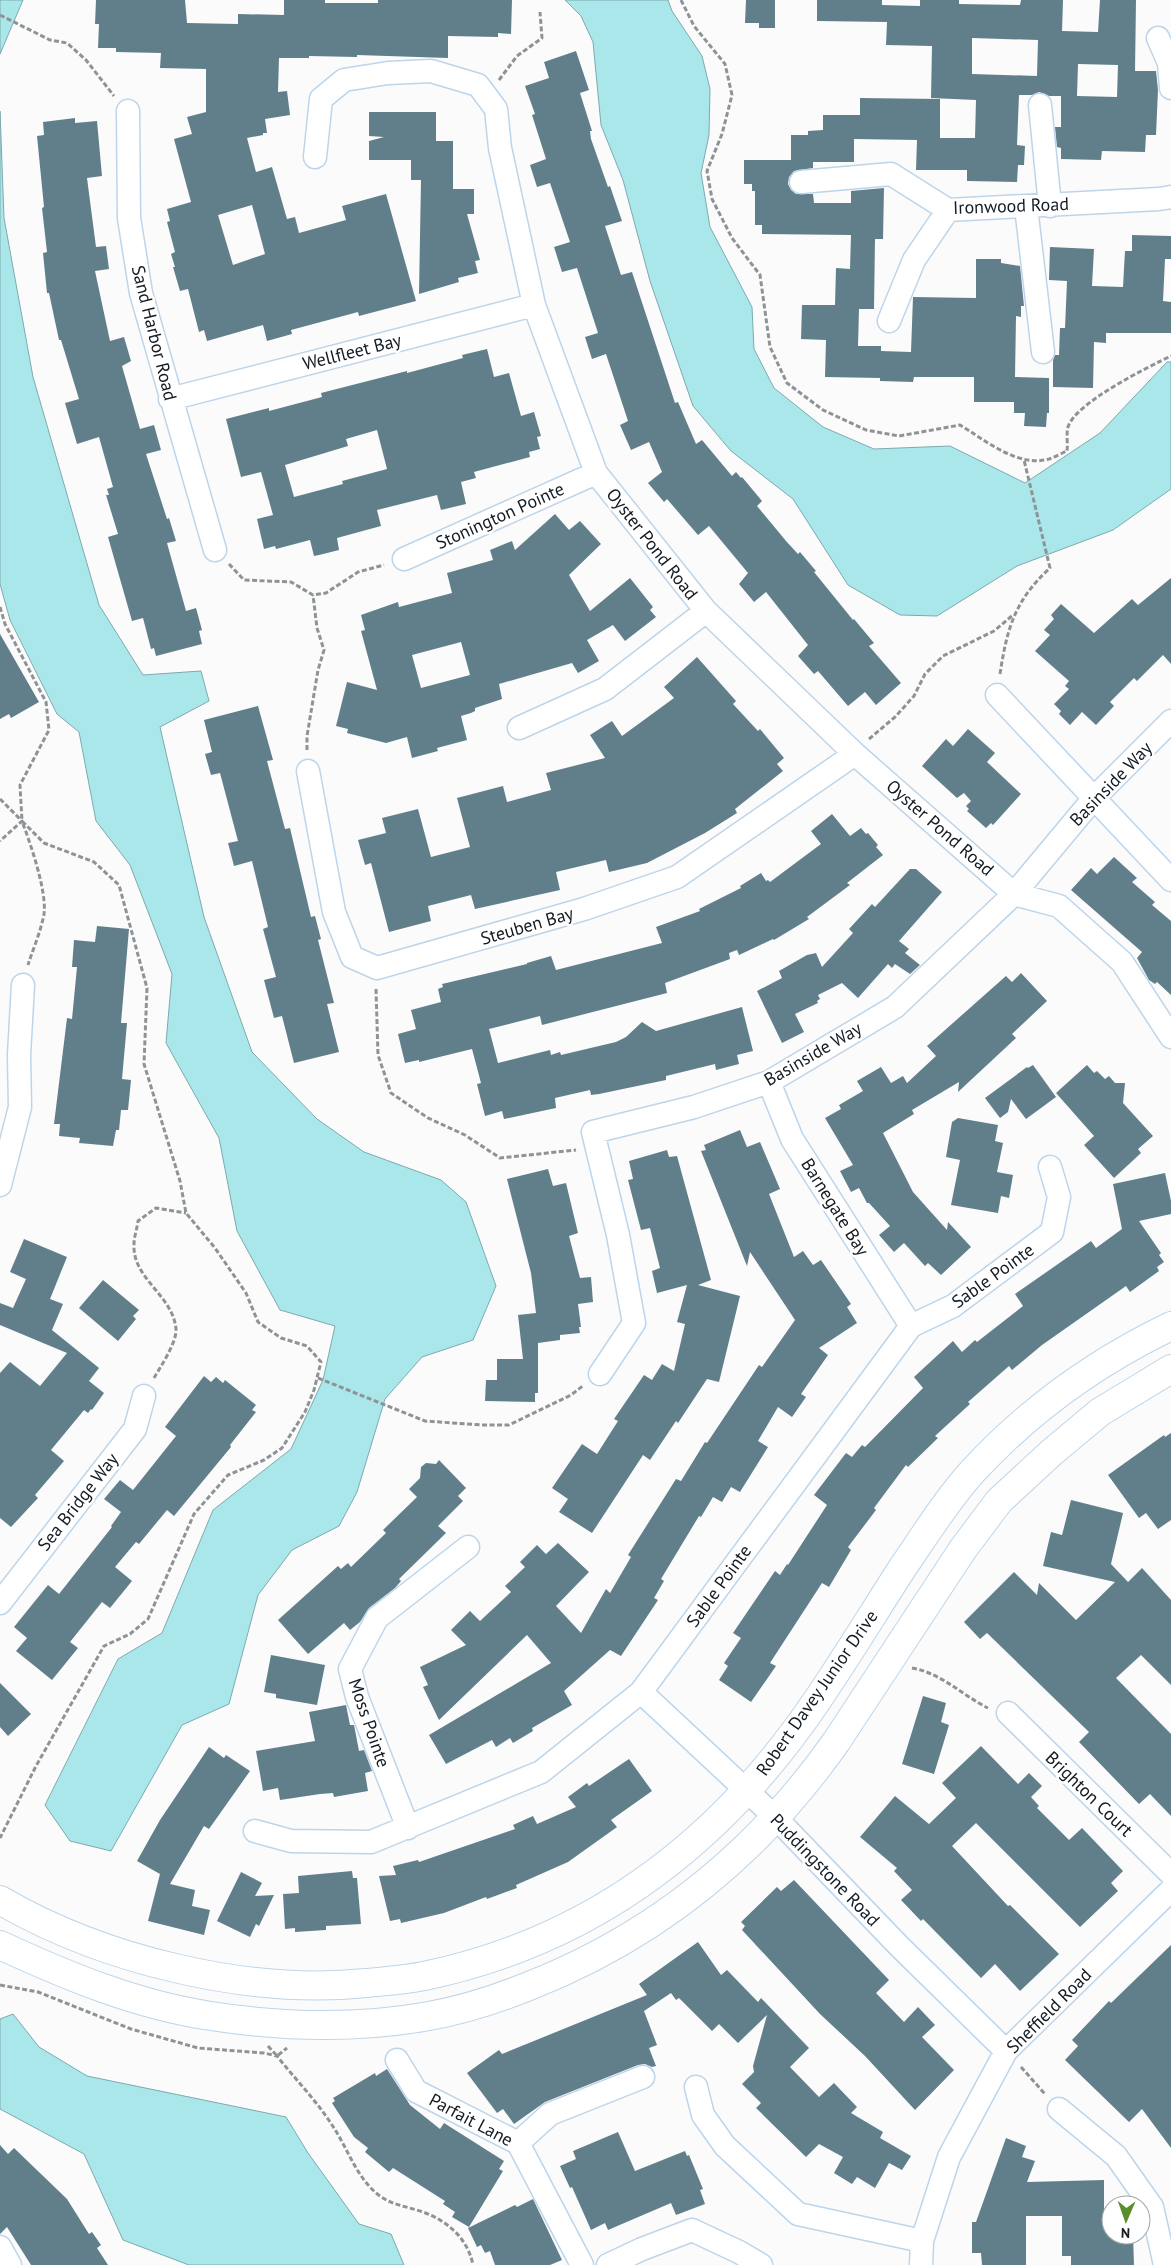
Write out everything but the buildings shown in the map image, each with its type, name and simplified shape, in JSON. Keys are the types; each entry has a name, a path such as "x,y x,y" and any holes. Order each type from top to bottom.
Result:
{"main road":[{"name":"Robert Davey Junior Drive","path":"0,1900 82,1940 149,1961 216,1977 286,1985 353,1984 422,1977 487,1960 547,1937 606,1907 664,1869 747,1792 782,1749 815,1703 930,1526 969,1475 1016,1428 1077,1380 1133,1344 1171,1326"},
{"path":"0,1945 68,1976 139,1999 209,2016 284,2025 355,2024 429,2016 500,1998 563,1973 626,1941 695,1892 735,1859 776,1818 814,1773 963,1549 1000,1501 1051,1453 1100,1412 1171,1369"}],"street":[{"path":"1158,38 1169,63 1171,88"},
{"name":"Oyster Pond Road","path":"315,158 321,99 344,80 388,73 431,71 478,85 496,109 500,148 534,305 596,473 706,612 855,754 1014,894 1059,906 1122,962 1171,1037"},
{"path":"1040,105 1050,206"},
{"name":"Sand Harbor Road","path":"128,111 129,218 141,293 215,550"},
{"name":"Ironwood Road","path":"801,182 891,174 948,210 1050,206 1159,199 1171,196"},
{"path":"1026,207 1042,352"},
{"path":"890,321 914,260 948,210"},
{"name":"Wellfleet Bay","path":"170,399 534,305"},
{"name":"Stonington Pointe","path":"404,559 596,473"},
{"path":"519,728 605,688 706,612"},
{"path":"997,695 1171,880"},
{"name":"Basinside Way","path":"600,1374 634,1323 618,1235 593,1132 694,1107 769,1082 895,1007 1014,894 1094,798 1171,721"},
{"name":"Steuben Bay","path":"376,968 584,909 678,877 855,754"},
{"path":"308,771 334,912 352,957 376,968"},
{"path":"1,1179 20,1108 19,1055 23,985"},
{"name":"Barnegate Bay","path":"769,1082 792,1139 911,1326"},
{"name":"Sable Pointe","path":"255,1831 291,1841 371,1842 541,1772 641,1692 911,1326 953,1306 1052,1232 1059,1197 1050,1168"},
{"name":"Sea Bridge Way","path":"0,1603 135,1429 144,1396"},
{"name":"Moss Pointe","path":"408,1828 358,1698 350,1669 377,1618 468,1546"},
{"name":"Puddingstone Road","path":"641,1692 776,1818 899,1946 1006,2051"},
{"name":"Brighton Court","path":"1008,1713 1171,1874"},
{"name":"Sheffield Road","path":"921,2265 922,2241 949,2157 1006,2051 1171,1890"},
{"name":"Parfait Lane","path":"397,2060 416,2091 518,2144 582,2265"},
{"path":"518,2144 550,2114 643,2077"},
{"path":"696,2087 703,2115 725,2146 798,2214 922,2241"},
{"path":"1059,2109 1116,2156 1152,2207 1165,2265"},
{"path":"608,2265 642,2249 692,2230 740,2252 761,2265"},
{"path":"0,2247 10,2265"}],"path":[{"path":"681,0 694,26 725,64 732,96 722,134 707,171 712,199 732,238 760,275 770,348 787,383 823,410 866,430 899,436 960,424 995,446 1024,460 1048,459 1067,451 1068,426 1086,405 1127,378 1171,356"},
{"path":"487,97 517,56 542,38 540,12"},
{"path":"0,15 50,40 67,44 86,60 103,84 128,111"},
{"path":"855,754 895,717 914,696 925,674 943,656 994,631 1014,614 1037,580 1050,568 1024,460"},
{"path":"215,550 244,580 291,582 313,595 326,594 358,572 404,559"},
{"path":"308,771 307,736 318,670 324,650 317,628 313,595"},
{"path":"0,607 6,624 46,702 49,730 20,785 22,821 32,846 40,880 44,913 23,985"},
{"path":"997,695 1002,662 1014,614"},
{"path":"0,799 44,843 94,862 119,885 147,988 144,1064 177,1172 186,1213 215,1248 246,1293 258,1322 281,1338 307,1346 321,1362 318,1378 305,1412 282,1448 264,1460 228,1475 194,1514 148,1619 130,1634 104,1646 36,1766 0,1838"},
{"path":"0,841 22,821"},
{"path":"376,968 378,1055 391,1093 428,1118 465,1134 500,1158 552,1151 597,1148"},
{"path":"144,1396 171,1348 176,1330 170,1310 140,1271 133,1245 138,1221 156,1208 186,1213"},
{"path":"318,1378 425,1421 509,1425 571,1395 600,1374"},
{"path":"888,1664 920,1670 945,1680 964,1696 987,1708 1008,1713"},
{"path":"1006,2051 1059,2109"},
{"path":"264,2053 278,2056 309,2094 333,2126 356,2169 375,2192 397,2206 424,2213 446,2224 466,2242 473,2265"}],"water":[{"path":"0,0 23,0 0,54"},
{"path":"565,0 668,0 672,11 702,56 710,89 709,135 701,173 710,227 752,307 754,349 774,388 823,427 874,449 950,446 1025,483 1100,433 1167,362 1171,362 1171,489 1113,530 1017,566 937,616 900,615 848,585 793,499 731,451 693,406 650,281 623,180 601,125 593,42 581,16"},
{"path":"0,111 4,218 33,377 99,605 143,675 201,671 209,701 160,727 204,917 252,1052 317,1119 364,1152 441,1180 466,1202 496,1286 473,1340 422,1357 385,1399 357,1492 339,1526 292,1550 258,1595 229,1704 182,1725 111,1851 70,1841 45,1805 118,1659 162,1633 213,1510 291,1449 323,1380 335,1326 280,1310 237,1231 219,1138 166,1043 172,974 130,865 96,821 79,732 57,714 10,620 0,584"},
{"path":"13,2014 39,2047 87,2076 286,2117 308,2153 359,2224 391,2234 404,2265 189,2265 123,2240 84,2154 0,2109 0,2019"}]}
